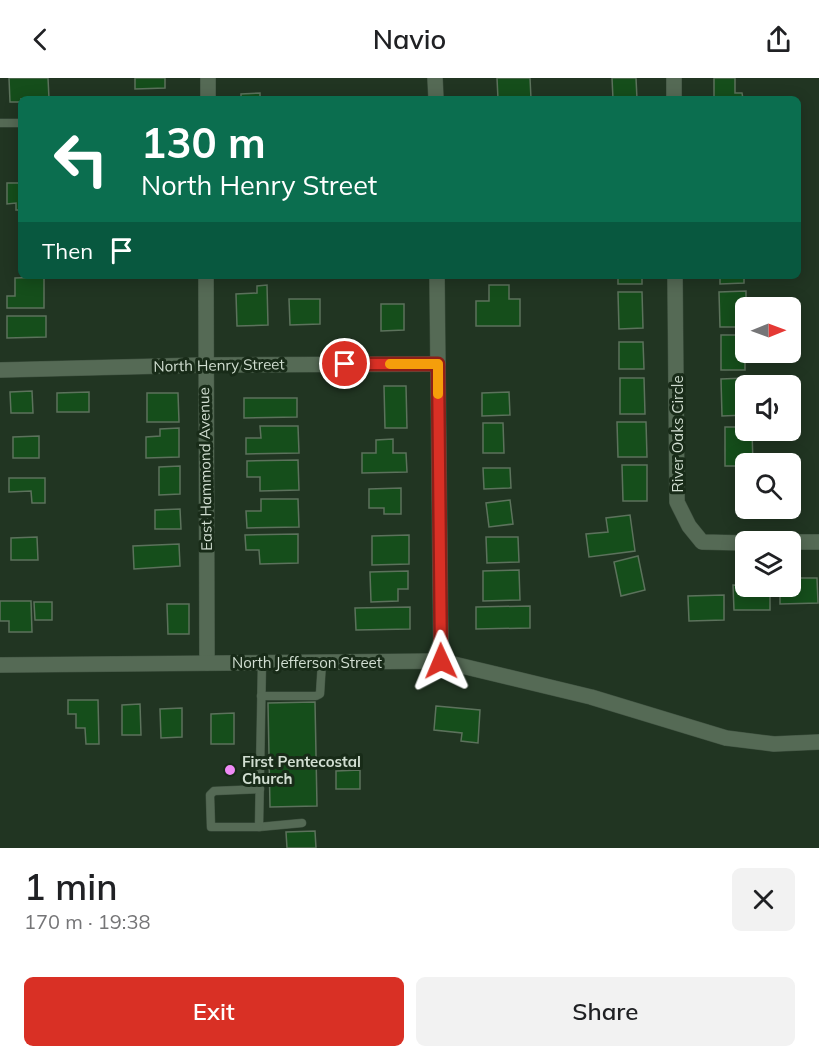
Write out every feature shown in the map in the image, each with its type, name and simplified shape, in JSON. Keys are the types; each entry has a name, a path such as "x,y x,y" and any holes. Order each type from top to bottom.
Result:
{"street":[{"path":"208,78 208,96"},
{"path":"435,78 436,96"},
{"path":"674,78 674,96"},
{"name":"East Hammond Avenue","path":"206,279 204,364 207,663"},
{"path":"437,279 441,661"},
{"name":"River Oaks Circle","path":"675,279 677,502 689,526 702,542 735,543"},
{"name":"North Henry Street","path":"0,370 204,364 438,364"},
{"path":"801,542 819,542"},
{"name":"North Jefferson Street","path":"0,665 441,661 591,697 726,738 774,744 819,742"}],"lane":[{"path":"0,123 18,123"},
{"path":"259,827 262,662"},
{"path":"261,696 316,696 321,690 322,662"},
{"path":"260,789 214,791 210,795 211,827 259,827 302,823"}],"building":[{"path":"9,78 48,78 49,96 18,96 18,102 10,102"},
{"path":"135,78 165,78 165,88 135,89"},
{"path":"497,78 530,78 531,96 498,96"},
{"path":"612,78 636,78 637,96 613,96"},
{"path":"714,78 735,78 735,93 742,93 742,96 714,96"},
{"path":"260,93 260,96 241,96 241,94"},
{"path":"7,183 18,183 18,210 16,210 16,203 7,204"},
{"path":"15,278 44,279 44,308 7,308 7,296 15,296"},
{"path":"618,279 642,279 642,284 618,284"},
{"path":"720,279 744,279 744,283 720,284"},
{"path":"267,285 268,325 237,326 236,294 257,293 257,286"},
{"path":"489,285 509,285 509,299 520,299 520,326 476,326 476,301 489,301"},
{"path":"746,291 746,297 735,297 735,327 720,327 719,292"},
{"path":"618,292 642,292 643,328 619,329"},
{"path":"289,299 320,299 320,324 290,325"},
{"path":"381,304 404,304 404,330 381,331"},
{"path":"7,316 46,316 46,337 7,338"},
{"path":"721,335 735,335 735,363 745,363 745,370 721,370"},
{"path":"619,342 643,342 644,369 619,369"},
{"path":"620,378 644,378 645,414 620,414"},
{"path":"735,378 735,415 722,416 721,379"},
{"path":"384,386 406,386 407,428 385,428"},
{"path":"32,391 33,413 11,413 10,392"},
{"path":"89,392 89,412 57,412 57,393"},
{"path":"509,392 510,415 482,416 482,393"},
{"path":"147,393 178,393 179,422 147,422"},
{"path":"244,398 297,398 297,417 244,418"},
{"path":"617,422 646,422 647,457 618,457"},
{"path":"483,423 503,423 504,453 483,453"},
{"path":"260,426 298,426 299,453 246,454 246,438 261,438"},
{"path":"725,427 735,427 735,441 752,441 753,453 735,453 735,466 725,466"},
{"path":"179,428 179,457 146,458 146,437 160,436 160,429"},
{"path":"39,436 39,458 13,458 13,437"},
{"path":"393,439 393,453 406,453 407,472 362,473 362,453 376,453 376,440"},
{"path":"298,460 299,490 260,491 260,477 247,477 247,461"},
{"path":"622,465 647,465 647,501 623,501"},
{"path":"180,466 180,494 159,495 159,467"},
{"path":"483,468 510,468 511,488 484,489"},
{"path":"9,478 45,478 45,503 32,503 31,491 9,492"},
{"path":"401,488 401,514 384,514 384,508 369,508 369,489"},
{"path":"261,499 298,499 299,527 247,528 246,511 261,511"},
{"path":"510,500 513,524 489,527 486,503"},
{"path":"180,509 181,529 155,529 155,510"},
{"path":"630,515 635,551 589,557 586,534 608,532 606,518"},
{"path":"298,534 298,563 260,564 259,550 246,550 245,535"},
{"path":"409,535 409,564 372,565 372,536"},
{"path":"37,537 38,560 11,560 11,538"},
{"path":"486,537 518,537 519,562 487,563"},
{"path":"179,544 180,566 134,569 133,546"},
{"path":"638,556 645,590 621,596 614,562"},
{"path":"519,570 520,600 483,601 483,571"},
{"path":"408,571 408,589 398,589 398,601 371,602 370,572"},
{"path":"801,578 817,578 818,603 780,604 780,597 801,597"},
{"path":"733,585 735,585 735,597 770,597 770,610 734,610"},
{"path":"724,595 724,620 689,621 688,596"},
{"path":"0,601 31,601 32,632 9,632 9,621 0,621"},
{"path":"34,602 52,602 52,620 35,620"},
{"path":"167,604 189,604 189,634 168,634"},
{"path":"530,606 530,628 476,629 476,607"},
{"path":"410,607 410,629 356,630 355,608"},
{"path":"68,700 98,700 99,744 86,744 85,728 76,728 76,714 68,714"},
{"path":"315,702 317,806 270,807 268,703"},
{"path":"140,704 141,735 122,735 122,705"},
{"path":"436,706 480,710 478,743 461,741 462,733 434,730"},
{"path":"182,708 182,737 161,738 160,709"},
{"path":"234,713 234,744 211,744 211,714"},
{"path":"360,770 360,789 336,789 336,771"},
{"path":"315,831 316,848 287,848 286,832"}],"slow traffic":[{"path":"390,364 438,364 438,394"}],"place":[{"name":"First Pentecostal Church","path":"230,770"}],"route":[{"path":"345,364 438,364 441,661"}]}
